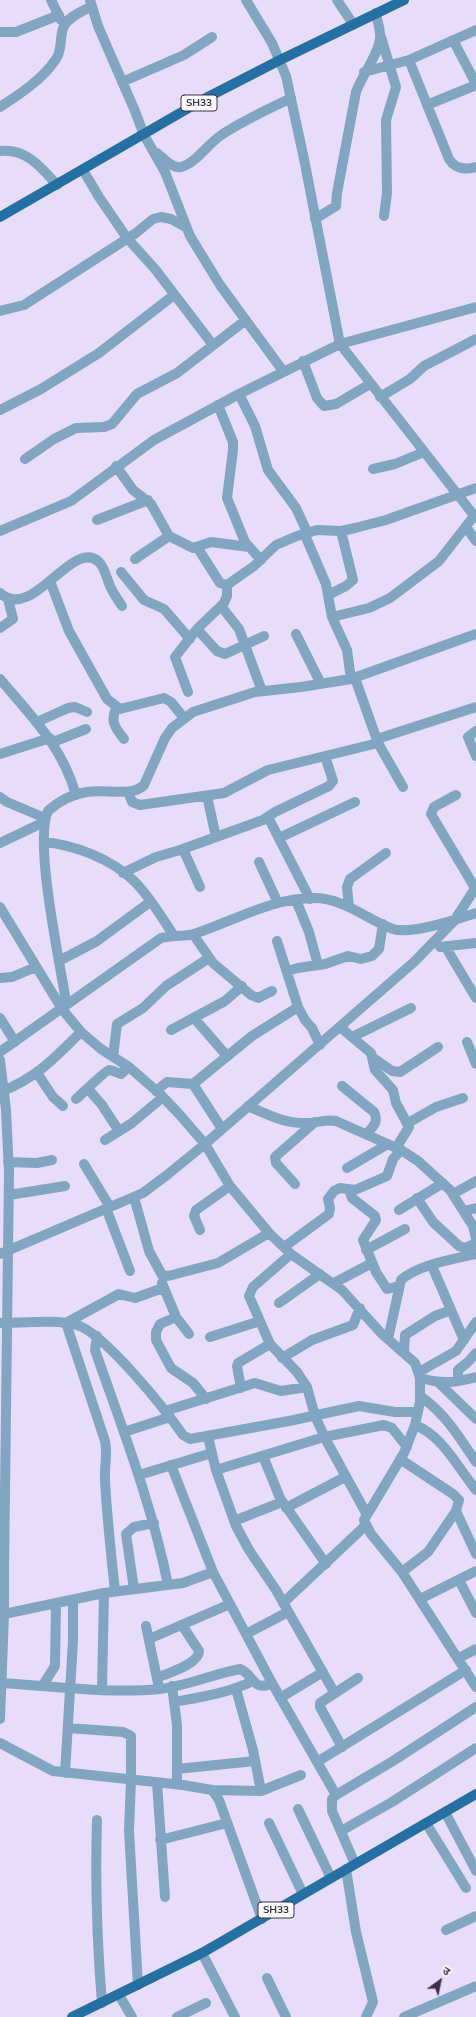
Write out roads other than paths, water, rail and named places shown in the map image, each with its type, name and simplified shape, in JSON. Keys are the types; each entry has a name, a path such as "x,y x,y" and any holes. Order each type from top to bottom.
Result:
{"main road":[{"name":"SH33","path":"0,217 206,98 280,60 404,0"},
{"name":"SH33","path":"72,2017 202,1953 476,1794"}],"street":[{"path":"51,0 65,25"},
{"path":"247,0 280,60 291,98 340,344 475,517 439,561 390,598 373,607 332,617"},
{"path":"337,0 353,24"},
{"path":"0,107 28,87 53,63 60,52 65,25 91,3 98,26 144,135 169,182 187,228 214,277 283,371"},
{"path":"376,13 380,37 396,87 386,120 387,193 384,216"},
{"path":"0,32 16,32 59,15"},
{"path":"364,72 409,60 476,30"},
{"path":"122,82 184,55 212,37"},
{"path":"315,219 336,206 337,193 356,92 364,72 378,47 380,37"},
{"path":"427,105 476,84 453,40"},
{"path":"409,60 453,165 464,169 476,167"},
{"path":"151,148 170,164 180,167 192,160 212,142 232,128 291,98"},
{"path":"0,151 17,152 28,157 57,185"},
{"path":"83,170 99,197 127,238 155,269 213,345"},
{"path":"0,311 24,305 127,238 147,222 161,217 171,219 187,228"},
{"path":"0,410 41,389 99,353 174,295"},
{"path":"0,531 71,501 94,485 116,466 154,440 283,371 340,344 476,307"},
{"path":"25,459 54,439 76,428 104,427 112,424 137,394 177,373 246,320"},
{"path":"380,397 410,379 424,366 476,339"},
{"path":"303,362 318,398 324,406 336,404 370,384"},
{"path":"239,394 255,426 268,470 296,508 326,584 332,617 347,650 353,679 378,741 403,787"},
{"path":"218,405 233,442 227,498 249,547 261,560"},
{"path":"373,469 395,464 424,452"},
{"path":"116,466 133,490 148,500 170,536 186,546 198,547 206,543 218,542 249,547"},
{"path":"188,692 175,657 197,629 226,600 227,585 261,560 276,546 306,533 317,530 341,531 386,520 476,488"},
{"path":"97,520 148,500"},
{"path":"466,527 476,541"},
{"path":"328,595 346,586 353,580 341,531"},
{"path":"135,559 170,536"},
{"path":"198,547 220,583 227,585"},
{"path":"4,596 16,600 31,594 74,562 85,558 93,559 102,566 112,590 122,606"},
{"path":"121,572 144,600 164,609 190,639"},
{"path":"50,581 74,640 107,699 116,708 124,709 164,698 171,702 184,718"},
{"path":"0,628 13,620 4,596"},
{"path":"221,606 239,629 262,691"},
{"path":"197,629 210,644 222,654 229,653 264,636"},
{"path":"296,634 321,684"},
{"path":"62,1009 65,996 44,861 45,820 48,811 56,805 76,795 86,792 107,790 135,792 144,785 165,738 172,728 193,712 255,692 353,679 476,634"},
{"path":"0,679 51,740 66,767 76,795"},
{"path":"37,722 68,708 75,707 87,712"},
{"path":"128,792 130,799 135,804 207,796 229,791 268,770 378,741 476,707"},
{"path":"116,708 113,716 113,724 124,739"},
{"path":"0,754 51,740 86,728"},
{"path":"476,731 468,737 476,756"},
{"path":"123,873 156,857 183,849 268,817 274,812 333,784 332,775 324,756"},
{"path":"4,1252 143,1192 205,1144 340,1027 428,948 454,921 476,888 431,814 434,807 456,795"},
{"path":"207,796 216,837"},
{"path":"0,797 7,802 45,820"},
{"path":"279,838 355,802"},
{"path":"268,817 310,898"},
{"path":"0,842 45,820"},
{"path":"44,842 73,846 123,873 139,886 174,936"},
{"path":"183,849 200,887"},
{"path":"349,907 347,887 350,879 386,853"},
{"path":"259,862 278,903"},
{"path":"0,1052 161,938 193,934 278,903 310,898 332,901 349,907 394,929 404,930 454,921 476,913"},
{"path":"296,900 309,932 318,965"},
{"path":"59,960 97,941 150,902"},
{"path":"0,907 62,1009 81,1032 113,1057 129,1067 160,1094 205,1144 230,1186 269,1233 287,1251 334,1283 360,1308 388,1340 404,1352 415,1363 420,1375 420,1396 415,1425 407,1447 366,1513 364,1520 365,1526 402,1572 459,1658 476,1687"},
{"path":"287,971 318,965 348,956 360,959 372,956 379,949 383,924"},
{"path":"193,934 209,958 251,995 258,998 272,991"},
{"path":"277,942 298,1007 305,1020 312,1028 320,1044"},
{"path":"428,948 476,943"},
{"path":"446,946 476,998"},
{"path":"113,1057 117,1024 144,1008 166,986 209,958"},
{"path":"0,978 12,977 36,967"},
{"path":"171,1030 225,1001 242,986"},
{"path":"105,1140 119,1131 160,1094 167,1082 193,1084 265,1027 298,1007"},
{"path":"352,1037 411,1008"},
{"path":"0,1018 15,1042"},
{"path":"194,1018 227,1056"},
{"path":"340,1027 368,1050 372,1057 375,1070 393,1090 398,1107 408,1124 407,1131 395,1147 393,1159 387,1176 359,1189 349,1190 340,1188 334,1191 328,1199 330,1208 328,1214 287,1251 250,1291 250,1301 270,1344 297,1372 307,1387 324,1437 366,1513"},
{"path":"4,1091 23,1083 37,1073 81,1032"},
{"path":"467,1042 476,1064"},
{"path":"372,1057 396,1072 438,1047"},
{"path":"0,1060 4,1091 6,1174"},
{"path":"76,1099 105,1072 112,1071 121,1074 129,1067"},
{"path":"37,1073 53,1096 63,1106"},
{"path":"193,1084 222,1129"},
{"path":"342,1086 374,1112 376,1116 375,1123 367,1134"},
{"path":"88,1089 102,1105 119,1131"},
{"path":"408,1124 436,1106 463,1098"},
{"path":"248,1106 280,1120 315,1122 325,1120 336,1121 395,1147 418,1161 453,1194 473,1226 476,1239"},
{"path":"295,1184 276,1163 275,1157 315,1122"},
{"path":"347,1168 395,1147"},
{"path":"0,1151 6,1174 9,1195 4,1209 2,1568 4,1614 2,1625 0,1719"},
{"path":"6,1174 37,1163 52,1160"},
{"path":"84,1164 108,1208 130,1271"},
{"path":"453,1194 476,1181"},
{"path":"398,1210 443,1183"},
{"path":"9,1195 65,1186"},
{"path":"200,1230 194,1216 196,1210 230,1186"},
{"path":"349,1190 352,1198 375,1216 376,1220 363,1240 372,1263 387,1289 399,1286"},
{"path":"134,1197 150,1251 162,1275 163,1288 176,1317 189,1334"},
{"path":"417,1198 437,1226 459,1246 465,1248 476,1243"},
{"path":"464,1211 476,1208"},
{"path":"366,1250 405,1229"},
{"path":"162,1275 168,1276 218,1262 269,1233"},
{"path":"388,1340 392,1326 393,1311 399,1295 401,1280 408,1274 476,1254"},
{"path":"334,1283 372,1263"},
{"path":"432,1266 464,1340"},
{"path":"279,1303 320,1274"},
{"path":"66,1323 119,1294 135,1298 163,1288"},
{"path":"282,1358 312,1340 353,1325 360,1308"},
{"path":"404,1352 405,1335 435,1316 451,1310"},
{"path":"176,1317 160,1324 156,1332 156,1340 171,1368 193,1382 206,1399"},
{"path":"210,1338 260,1321"},
{"path":"420,1375 450,1356 459,1347 476,1322"},
{"path":"4,1323 66,1323 84,1327 97,1336 134,1374 187,1438 190,1439 208,1437 316,1416 359,1406 395,1412 418,1412"},
{"path":"66,1323 105,1441 107,1456 104,1471 107,1520 115,1592"},
{"path":"97,1336 96,1350 154,1523 168,1585"},
{"path":"241,1388 238,1363 270,1344"},
{"path":"458,1381 458,1370 476,1353"},
{"path":"420,1375 439,1383 476,1420"},
{"path":"439,1383 476,1377"},
{"path":"124,1432 206,1399 255,1383 281,1391 307,1387"},
{"path":"420,1396 433,1406 455,1429 476,1462"},
{"path":"216,1470 324,1437 388,1425 407,1447"},
{"path":"415,1425 428,1432 437,1440 476,1490"},
{"path":"208,1437 216,1470 234,1521 249,1550 285,1607 334,1692"},
{"path":"139,1475 212,1453"},
{"path":"263,1456 275,1488 284,1505 326,1564"},
{"path":"400,1459 459,1500 456,1511 428,1552 402,1572"},
{"path":"172,1465 213,1572 280,1698 336,1795"},
{"path":"463,1474 476,1467"},
{"path":"234,1521 284,1505 345,1477"},
{"path":"456,1511 476,1554"},
{"path":"134,1589 126,1534 134,1527 154,1523"},
{"path":"246,1634 285,1607 365,1526"},
{"path":"4,1614 104,1593 190,1581 213,1572"},
{"path":"420,1599 476,1572"},
{"path":"458,1580 476,1613"},
{"path":"102,1689 104,1593"},
{"path":"65,1773 73,1641 72,1600"},
{"path":"43,1685 55,1666 56,1604"},
{"path":"149,1639 230,1604"},
{"path":"157,1678 195,1661 199,1655 199,1651 182,1625"},
{"path":"146,1626 159,1689"},
{"path":"459,1658 476,1649"},
{"path":"1,1679 70,1687 102,1689 159,1689 209,1678 240,1668 244,1670 253,1681 262,1686 272,1683"},
{"path":"317,1762 466,1670"},
{"path":"280,1698 323,1672"},
{"path":"342,1747 320,1706 322,1700 358,1678"},
{"path":"174,1702 236,1689 253,1681"},
{"path":"172,1686 177,1725 177,1784"},
{"path":"236,1689 255,1761 261,1791"},
{"path":"355,1864 331,1804 332,1800 336,1795 393,1761 476,1708"},
{"path":"68,1728 123,1732 131,1736 129,1831 138,1985"},
{"path":"0,1743 43,1767 65,1773 177,1784 212,1790 261,1791 301,1775"},
{"path":"341,1831 392,1802 476,1748"},
{"path":"177,1769 255,1761"},
{"path":"157,1783 165,1897"},
{"path":"212,1790 219,1800 262,1919"},
{"path":"298,1809 331,1878"},
{"path":"444,1812 476,1871"},
{"path":"97,1820 96,1914 102,2003"},
{"path":"160,1840 227,1823"},
{"path":"269,1823 303,1894"},
{"path":"426,1823 466,1888"},
{"path":"346,1869 356,1932 373,2002 366,2017"},
{"path":"446,1930 476,1916"},
{"path":"202,1953 235,2017"},
{"path":"267,1978 286,2017"},
{"path":"404,2017 476,1986"},
{"path":"119,1995 132,2017"},
{"path":"177,2017 206,2002"}]}
